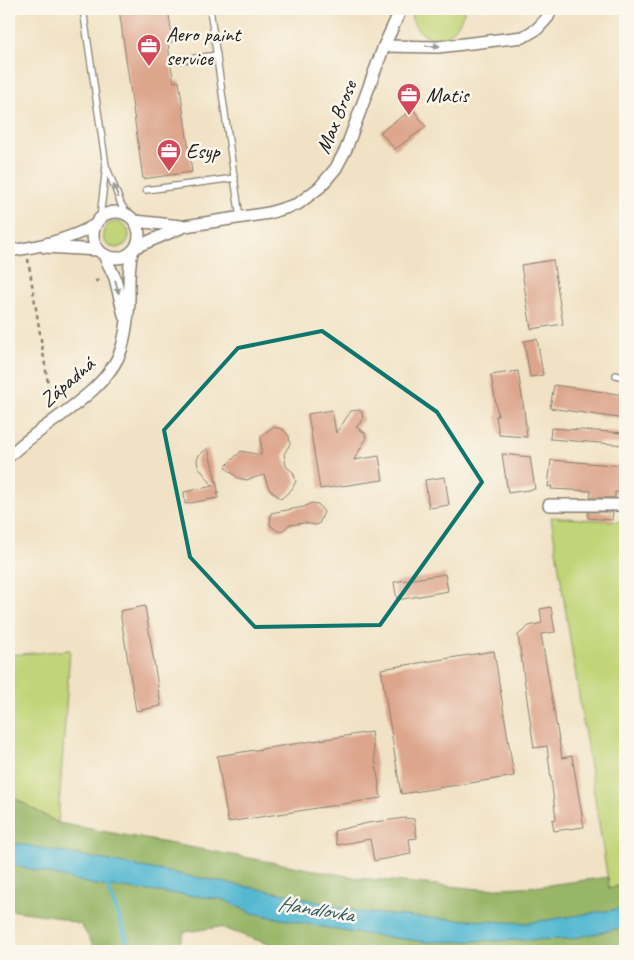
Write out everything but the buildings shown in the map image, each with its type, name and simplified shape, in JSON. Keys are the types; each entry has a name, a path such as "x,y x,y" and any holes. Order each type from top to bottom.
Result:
{"street":[{"name":"Max Brose","path":"38,247 101,252 117,259 185,226 240,218 298,204 320,187 336,168 346,149 384,46 400,9"},
{"path":"384,46 438,47 523,36 537,29 551,9"},
{"name":"Max Brose","path":"9,251 38,247 85,231 112,212 132,218 185,226"},
{"path":"132,218 140,233 135,249"},
{"path":"98,222 93,238 101,252"},
{"name":"Západná","path":"9,456 95,387 114,366 123,345 129,299 129,269 135,249"},
{"name":"Západná","path":"101,252 115,278 126,321"},
{"path":"549,505 625,505"}],"lane":[{"path":"82,9 106,166 120,204 132,218"},
{"path":"210,9 240,218"},
{"path":"175,61 217,56"},
{"path":"98,222 106,166"},
{"path":"146,190 235,178"},
{"path":"616,375 625,378"}],"path":[{"path":"27,257 52,408"}],"highlighted area":[{"path":"322,331 437,412 482,482 380,625 255,627 190,557 164,430 238,348"}],"green space":[{"path":"412,9 465,9 460,22 453,31 445,37 437,38 430,37 418,30 412,17"},
{"path":"116,222 125,226 129,235 125,244 116,248 107,244 103,235 107,226"},
{"path":"551,517 625,522 625,885 609,888"},
{"path":"70,650 58,823 9,795 9,655"},
{"path":"9,795 58,823 358,878 481,889 541,886 608,877 609,888 625,885 625,951 288,951 220,927 184,932 177,951 97,951 81,925 53,916 9,910"}],"water":[{"name":"Handlovka","path":"9,842 286,894 360,912 428,918 527,923 625,908 625,927 571,939 427,942 348,932 252,913 222,899 95,885 9,864"}],"waterway":[{"path":"106,882 131,951"}],"place":[{"name":"Aero paint service","path":"149,67"},
{"name":"Matis","path":"409,116"},
{"name":"Esyp","path":"169,172"}]}
